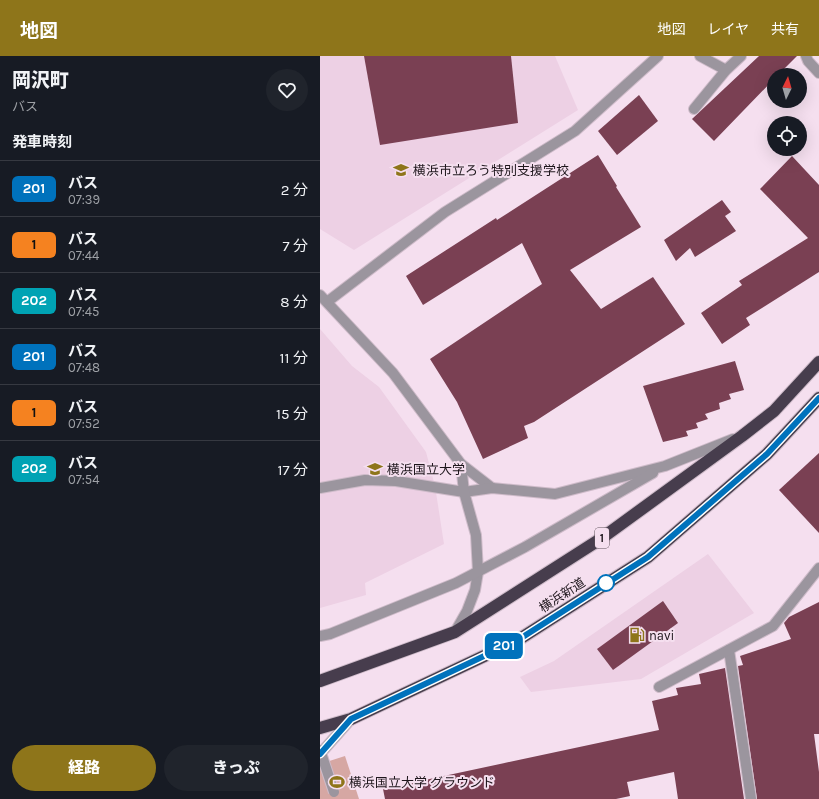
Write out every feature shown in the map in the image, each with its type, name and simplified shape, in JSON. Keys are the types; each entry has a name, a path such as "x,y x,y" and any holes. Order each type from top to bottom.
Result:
{"highway":[{"name":"横浜新道","path":"320,681 455,632 602,538 742,436 774,411 819,362"},
{"name":"横浜新道","path":"320,728 351,719 518,640 648,557 767,454 819,398"}],"street":[{"path":"492,488 462,464 393,373 323,299 445,212 575,131 658,56"},
{"path":"700,56 726,70"},
{"path":"694,109 726,70 741,56"},
{"path":"806,56 808,61 819,73"},
{"path":"320,488 365,480 396,481 464,492 492,488 555,494 665,466 742,436"},
{"path":"455,632 467,611 475,590 478,572 476,535 464,492 462,464"},
{"path":"320,636 330,634 456,583 524,547 665,466"},
{"path":"659,687 773,626 819,568"},
{"path":"729,650 751,799"},
{"path":"320,754 351,719"},
{"path":"320,750 335,796"}],"shaded area":[{"name":"横浜市立ろう特別支援学校","path":"320,56 555,56 578,110 354,250 320,229"},
{"name":"横浜国立大学","path":"320,329 352,366 379,387 426,452 435,486 444,544 365,583 366,595 320,608"},
{"path":"708,554 754,613 641,679 531,692 520,677 554,661"},
{"name":"横浜国立大学 グラウンド","path":"345,756 359,799 320,799 320,764"}],"building":[{"path":"364,56 511,56 518,123 380,145"},
{"path":"759,56 797,56 785,68 767,68 767,86 714,141 692,119"},
{"path":"639,95 658,121 617,155 598,131"},
{"path":"598,155 641,227 570,270 601,309 653,277 685,324 534,422 524,426 528,438 483,459 457,402 430,359 542,284 522,243 423,305 406,276"},
{"path":"792,156 819,185 819,272 746,318 750,325 722,344 701,313 742,285 739,281 808,238 760,189"},
{"path":"722,200 731,212 725,216 736,231 695,257 690,248 676,261 664,240"},
{"path":"735,361 744,390 729,394 731,399 719,403 720,409 705,414 708,419 696,423 698,428 686,431 688,436 663,442 643,386"},
{"path":"819,453 819,533 779,490"},
{"path":"663,601 678,623 613,670 597,649"},
{"path":"819,602 819,734 814,734 819,772 819,799 757,799 738,666 743,665 740,656 791,639 784,623 789,617"},
{"path":"725,668 744,799 678,799 674,772 627,782 630,796 616,799 385,799 383,789 659,730 652,701 678,695 676,688 701,684 699,674"}],"bus line":[{"name":"201","path":"320,754 351,719 518,640 648,557 767,454 819,398"}],"place":[{"name":"横浜市立ろう特別支援学校","path":"401,170"},
{"name":"横浜国立大学","path":"375,469"},
{"name":"navi","path":"637,635"},
{"name":"横浜国立大学 グラウンド","path":"337,782"}]}
